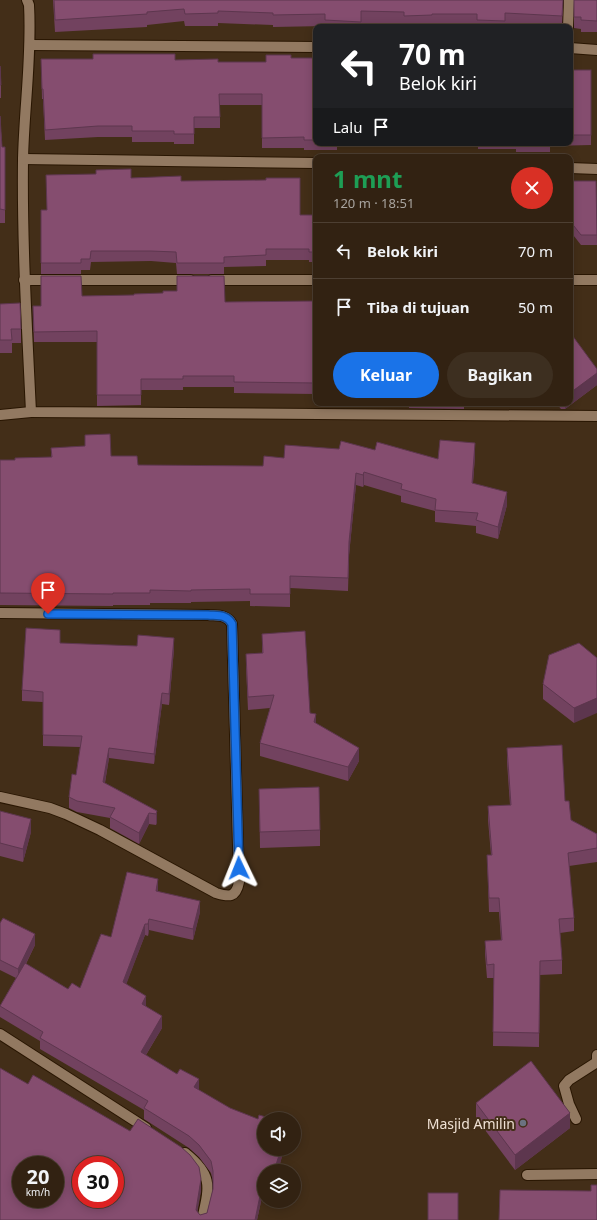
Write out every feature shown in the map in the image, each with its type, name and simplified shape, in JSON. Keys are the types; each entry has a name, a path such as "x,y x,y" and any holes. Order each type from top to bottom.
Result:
{"street":[{"path":"26,0 29,5 30,45 23,159 24,280 31,412"},
{"path":"568,24 569,0"},
{"path":"30,45 313,47"},
{"path":"573,48 597,50"},
{"path":"23,159 313,163"},
{"path":"573,168 597,169"},
{"path":"24,280 313,280"},
{"path":"573,280 597,280"},
{"path":"0,415 31,412 597,416"},
{"path":"0,613 208,615 225,616 229,618 232,624 238,890 235,894 229,896 216,893 100,830 66,814 50,808 0,797"},
{"path":"0,1034 152,1132"},
{"path":"576,1120 569,1104 564,1086 569,1080 597,1062 597,1055"},
{"path":"178,1149 198,1164 206,1178 208,1191 202,1220"},
{"path":"527,1174 597,1174"}],"building":[{"path":"54,0 563,0 562,16 505,13 505,21 477,20 477,14 432,14 404,16 404,12 361,11 361,22 325,20 325,14 273,15 273,13 218,11 218,13 185,14 184,9 147,12 147,14 55,20"},
{"path":"574,0 597,0 597,21 581,20 581,17 574,17"},
{"path":"93,54 175,54 175,60 218,59 218,62 266,62 266,55 291,55 291,58 313,58 313,140 304,140 304,137 262,138 262,94 219,94 220,117 194,117 194,134 174,134 174,131 132,131 132,126 98,126 45,130 41,59 93,59"},
{"path":"573,70 591,70 591,135 573,135"},
{"path":"0,116 2,147 5,147 5,210 0,209"},
{"path":"131,169 131,178 181,176 181,181 300,178 300,215 313,215 313,252 309,252 309,249 266,249 266,255 224,257 224,263 177,263 176,252 91,251 90,259 81,259 81,263 41,263 41,210 47,210 46,175 96,174 96,170"},
{"path":"573,181 596,181 597,235 581,235 573,225"},
{"path":"41,276 81,276 82,296 163,293 163,291 177,291 177,276 224,276 225,302 313,301 313,383 234,382 234,376 183,376 183,379 141,379 141,395 97,395 97,331 34,332 33,306 41,306"},
{"path":"20,303 21,329 11,329 12,340 0,340 0,304"},
{"path":"573,336 597,369 597,373 573,391"},
{"path":"110,434 111,456 137,456 138,465 263,466 264,456 284,458 285,445 339,449 341,441 375,450 377,442 438,459 440,440 475,443 472,483 507,492 498,527 476,520 478,513 435,510 436,499 401,489 402,484 364,472 363,475 356,473 349,542 348,578 290,576 290,594 250,594 250,589 191,591 150,590 150,593 113,594 0,593 0,460 52,457 51,448 85,446 85,435"},
{"path":"26,628 60,630 60,643 137,646 138,635 174,638 169,694 162,693 154,754 109,748 103,782 157,811 156,814 149,813 139,833 110,817 115,808 77,801 69,797 72,774 76,775 82,736 43,735 43,692 22,690"},
{"path":"305,631 310,713 316,714 314,722 359,748 348,767 260,743 274,695 248,697 246,654 263,653 262,634"},
{"path":"579,643 597,658 597,698 574,708 543,684 549,655"},
{"path":"562,745 565,801 569,801 571,820 597,834 597,848 568,853 574,918 559,919 562,960 540,961 539,1033 493,1032 494,964 487,965 485,941 502,940 499,898 489,898 487,855 492,855 488,806 511,805 507,748"},
{"path":"319,787 320,830 260,832 259,789"},
{"path":"0,811 31,819 23,849 0,843"},
{"path":"127,872 158,879 156,891 200,901 193,929 149,919 148,924 145,924 123,982 146,996 142,1004 162,1016 141,1052 177,1074 180,1069 199,1079 194,1087 230,1108 257,1119 257,1156 279,1156 276,1164 257,1164 257,1208 255,1220 0,1220 0,1068 28,1084 33,1075 130,1131 138,1119 181,1147 190,1155 199,1167 201,1179 196,1210 200,1215 207,1213 213,1189 213,1171 211,1161 199,1145 189,1136 144,1108 148,1101 40,1038 43,1032 0,1006 25,963 68,989 72,983 80,988 101,934 111,937"},
{"path":"3,918 35,934 18,969 0,960 0,923"},
{"name":"Masjid Amilin","path":"531,1061 570,1113 515,1155 476,1103"},
{"path":"591,1185 597,1185 597,1220 499,1220 500,1190 591,1191"},
{"path":"428,1193 458,1193 458,1220 428,1220"}],"place":[{"name":"Masjid Amilin","path":"523,1123"}],"route":[{"path":"48,614 208,615 225,616 229,618 232,624 239,868"}]}
